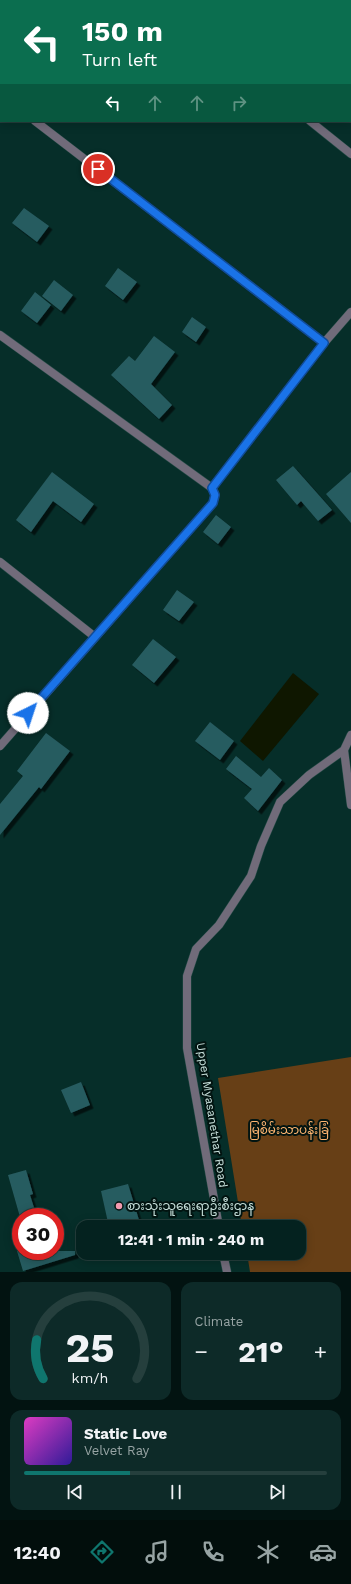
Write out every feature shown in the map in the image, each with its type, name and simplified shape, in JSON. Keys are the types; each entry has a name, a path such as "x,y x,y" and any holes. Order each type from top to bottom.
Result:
{"street":[{"path":"36,122 324,343"},
{"path":"311,122 351,154"},
{"path":"212,488 324,343 351,312"},
{"path":"0,335 212,488 215,495 213,503 0,746"},
{"path":"0,562 95,637"},
{"path":"351,735 344,750 351,805"},
{"name":"Upper Myasanethar Road","path":"217,1220 187,1048 187,976 196,949 219,925 250,876 280,802 309,774 344,750"},
{"path":"224,1260 227,1272"}],"green space":[{"name":"မြစိမ်းသာပန်းခြံ","path":"351,1057 351,1272 250,1272 248,1260 306,1260 306,1220 241,1220 218,1078"}],"shaded area":[{"path":"293,673 319,694 263,761 240,741"}],"building":[{"path":"24,208 49,226 37,242 12,223"},
{"path":"118,268 137,282 123,300 105,286"},
{"path":"54,280 73,295 61,311 42,296"},
{"path":"35,292 51,305 37,323 21,311"},
{"path":"192,317 206,327 196,342 182,332"},
{"path":"154,336 175,352 151,384 172,405 159,419 111,375 129,356 135,361"},
{"path":"293,466 332,510 318,521 301,501 297,505 276,480"},
{"path":"52,472 94,504 81,522 53,501 31,532 16,520"},
{"path":"351,472 351,523 326,494"},
{"path":"216,515 231,527 218,544 203,532"},
{"path":"177,590 194,602 179,621 163,610"},
{"path":"153,639 176,657 154,683 132,665"},
{"path":"210,722 234,741 220,760 195,741"},
{"path":"46,733 70,751 41,789 39,787 0,835 0,804 23,776 17,771"},
{"path":"236,756 261,777 269,768 282,780 258,811 244,798 252,789 226,769"},
{"path":"81,1082 90,1105 71,1113 61,1090"},
{"path":"26,1170 33,1194 30,1195 34,1208 17,1208 8,1175"},
{"name":"စားသုံးသူရေးရာဦးစီးဌာန","path":"128,1184 139,1220 107,1220 101,1191"},
{"path":"64,1251 75,1251 75,1255 64,1258"},
{"path":"20,1260 59,1260 23,1271"}],"place":[{"name":"စားသုံးသူရေးရာဦးစီးဌာန","path":"119,1206"}],"route":[{"path":"28,713 213,503 215,495 212,488 324,343 98,169"}]}
